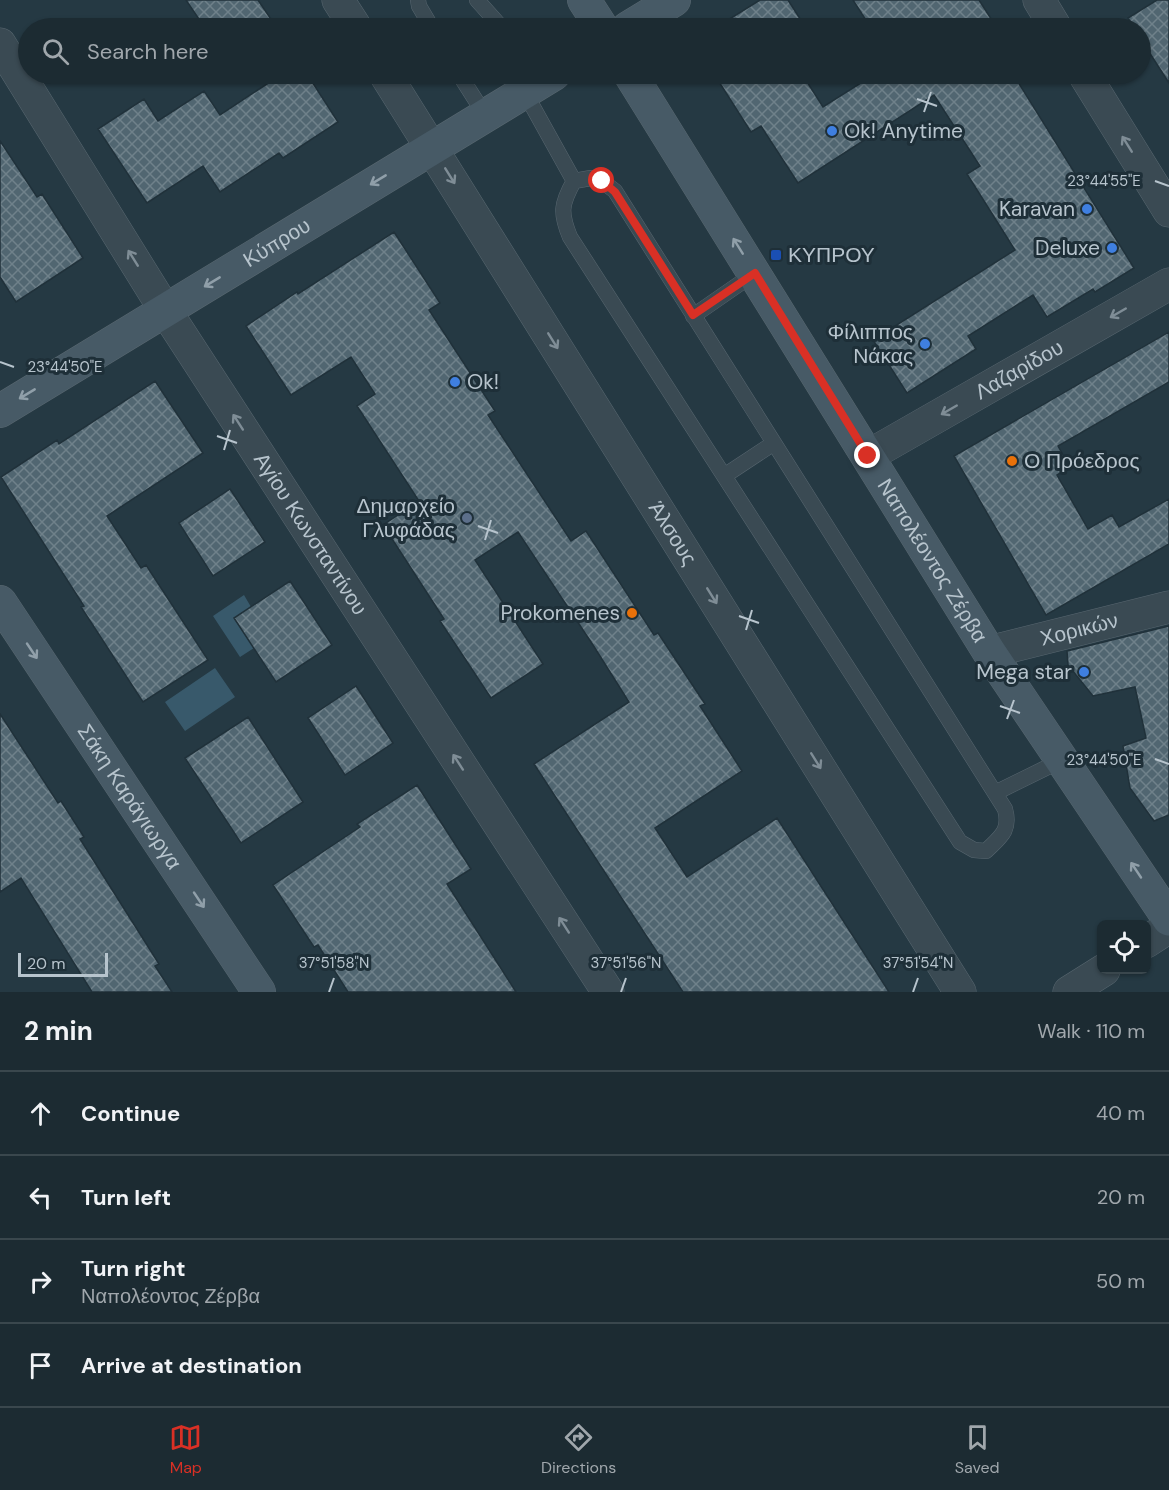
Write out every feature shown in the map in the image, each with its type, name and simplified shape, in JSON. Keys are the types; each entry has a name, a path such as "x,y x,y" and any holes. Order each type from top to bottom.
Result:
{"street":[{"path":"338,0 350,18"},
{"path":"584,0 596,18"},
{"path":"644,18 674,0"},
{"path":"1039,0 1050,18"},
{"name":"Αγίου Κωνσταντίνου","path":"0,44 18,73"},
{"name":"Αγίου Κωνσταντίνου","path":"25,84 165,310 608,992"},
{"name":"Άλσους","path":"391,84 960,992"},
{"name":"Κύπρου","path":"0,411 534,84"},
{"name":"Ναπολέοντος Ζέρβα","path":"636,84 989,652 1169,919"},
{"path":"1090,84 1169,211"},
{"name":"Λαζαρίδου","path":"868,456 1169,284"},
{"name":"Σάκη Καράγιωργα","path":"0,602 259,992"},
{"name":"Χορικών","path":"989,652 1169,607"},
{"path":"1151,939 1169,927"},
{"path":"1069,992 1097,974"}],"lane":[{"path":"418,0 426,18"},
{"path":"477,0 493,18"},
{"path":"465,84 485,116"},
{"path":"541,84 574,181 564,199 562,211 570,237 960,842 967,848 979,852 986,851 1006,830 1005,809 615,192 602,181 591,178 574,181"},
{"path":"693,315 755,273"},
{"path":"724,476 774,443"},
{"path":"994,793 1062,760"}],"water":[{"path":"244,595 251,607 234,619 254,648 240,657 213,616"},
{"path":"215,668 235,697 185,731 165,702"}],"building":[{"path":"186,0 258,0 270,18 198,18"},
{"path":"760,0 788,0 800,18 731,18"},
{"path":"853,0 979,0 991,18 865,18"},
{"path":"1157,0 1169,0 1169,83 1151,55 1151,18 1128,18"},
{"path":"267,84 313,84 338,122 283,158 279,153 220,192 203,166 147,203 98,129 144,99 158,121 204,91 220,115"},
{"path":"720,84 808,84 823,107 859,84 1019,84 1134,268 1095,292 1093,289 1047,317 1033,295 968,336 976,349 907,393 873,340 1015,250 967,174 980,166 934,95 798,183 761,126 751,132"},
{"path":"0,141 37,197 42,194 83,258 16,302 0,277"},
{"path":"394,232 440,303 429,310 495,411 488,415 571,541 586,531 654,635 658,633 705,704 700,706 742,771 655,828 687,877 777,818 889,992 683,992 534,764 629,702 593,645 518,532 475,560 543,664 491,698 440,621 444,619 383,525 419,501 357,406 375,394 351,357 291,395 246,326"},
{"path":"1169,332 1169,382 1058,446 1070,467 1057,475 1088,529 1112,515 1119,527 1169,499 1169,544 1046,615 954,456"},
{"path":"155,381 203,453 107,516 141,568 146,565 208,660 143,702 1,477 57,440 59,444"},
{"path":"230,489 265,542 213,576 179,523"},
{"path":"290,581 332,645 276,682 234,618"},
{"path":"1169,626 1169,815 1154,821 1130,788 1123,746 1146,738 1135,687 1093,696 1068,665 1067,651"},
{"path":"356,686 393,743 345,775 308,718"},
{"path":"0,714 58,803 61,801 84,837 80,839 159,964 155,966 172,992 92,992 21,878 0,892"},
{"path":"248,717 303,802 241,843 185,758"},
{"path":"417,785 471,869 447,884 516,992 348,992 318,945 314,947 273,885 360,827 357,824"}],"place":[{"name":"Ok! Anytime","path":"832,131"},
{"name":"Karavan","path":"1087,209"},
{"name":"Deluxe","path":"1112,248"},
{"name":"ΚΥΠΡΟΥ","path":"776,255"},
{"name":"Φίλιππος Νάκας","path":"925,344"},
{"name":"Ok!","path":"455,382"},
{"name":"Ο Πρόεδρος","path":"1012,461"},
{"name":"Δημαρχείο Γλυφάδας","path":"467,518"},
{"name":"Prokomenes","path":"632,613"},
{"name":"Mega star","path":"1084,672"}],"route":[{"path":"602,181 615,192 693,315 755,273 868,456"}]}
